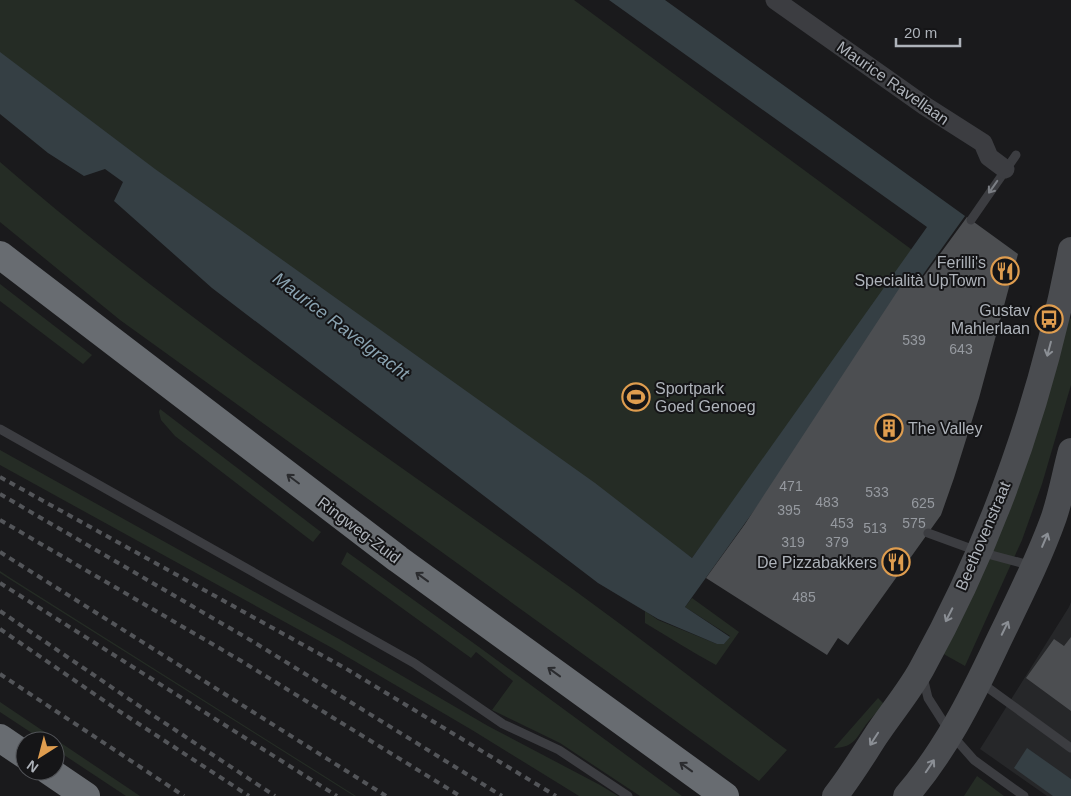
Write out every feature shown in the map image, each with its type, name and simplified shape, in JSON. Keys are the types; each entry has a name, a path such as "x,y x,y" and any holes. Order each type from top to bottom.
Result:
{"highway":[{"name":"Ringweg-Zuid","path":"0,255 398,559 725,796"},
{"path":"0,738 15,748"},
{"path":"64,781 86,796"}],"main road":[{"name":"Beethovenstraat","path":"835,796 921,670 980,552 1020,442 1048,351 1062,299 1071,250"},
{"path":"906,796 924,775 952,734 979,682 1054,517 1071,451"}],"street":[{"name":"Maurice Ravellaan","path":"775,0 925,106 983,143 989,157 1011,162"}],"lane":[{"path":"971,220 1011,162"},
{"path":"0,430 414,663 503,724 559,750 628,796"},
{"path":"928,533 980,552 1033,566"},
{"path":"921,670 928,698 952,734 974,760 1024,796"},
{"path":"979,682 1071,748"}],"shaded area":[{"name":"Sportpark Goed Genoeg","path":"0,0 574,0 915,252 692,558 0,72"},
{"path":"0,162 139,276 210,330 628,629 787,750 759,781 120,320 0,222"},
{"path":"0,284 92,355 83,364 0,301"},
{"path":"1066,315 1071,319 1071,385 1042,484 1022,540 965,666 940,652"},
{"path":"160,409 321,532 313,542 175,436 161,420"},
{"path":"0,450 339,639 488,726 618,796 579,796 472,730 334,649 0,465"},
{"path":"347,552 682,796 640,796 560,743 492,710 513,681 476,652 471,658 341,564"},
{"path":"0,571 356,796 11,580 0,573"},
{"path":"692,598 739,632 716,665 645,623 645,611 658,620 717,644 724,644 730,636 685,607"},
{"path":"1071,602 1071,796 1047,796 980,749"},
{"path":"878,698 884,704 855,740 847,746 834,748"},
{"path":"0,702 43,731 29,731 0,712"},
{"path":"65,746 140,796 126,796 65,756"},
{"path":"977,776 1004,796 964,796"}],"water":[{"name":"Maurice Ravelgracht","path":"609,0 665,0 965,216 685,607 730,637 724,644 717,644 658,619 598,583 212,288 114,201 123,182 105,169 84,176 48,153 0,114 0,52 155,169 595,483 692,558 927,227"},
{"path":"1027,748 1071,779 1071,796 1053,796 1014,768"}],"building":[{"name":"The Valley","path":"967,217 1018,254 979,398 954,478 941,515 848,645 838,638 827,655 706,578 745,524 910,272 921,280"},
{"path":"1071,637 1071,711 1026,678 1054,639 1064,646"}],"railway":[{"path":"0,477 345,668 556,796"},
{"path":"0,494 252,641 502,796"},
{"path":"0,520 238,659 460,796"},
{"path":"0,552 386,796"},
{"path":"0,583 337,796"},
{"path":"0,611 275,796"},
{"path":"0,629 119,711 249,796"},
{"path":"0,674 184,796"}],"place":[{"name":"Ferilli's Specialità UpTown","path":"1005,271"},
{"name":"Gustav Mahlerlaan","path":"1049,319"},
{"name":"Sportpark Goed Genoeg","path":"636,397"},
{"name":"The Valley","path":"889,428"},
{"name":"De Pizzabakkers","path":"896,562"}]}
